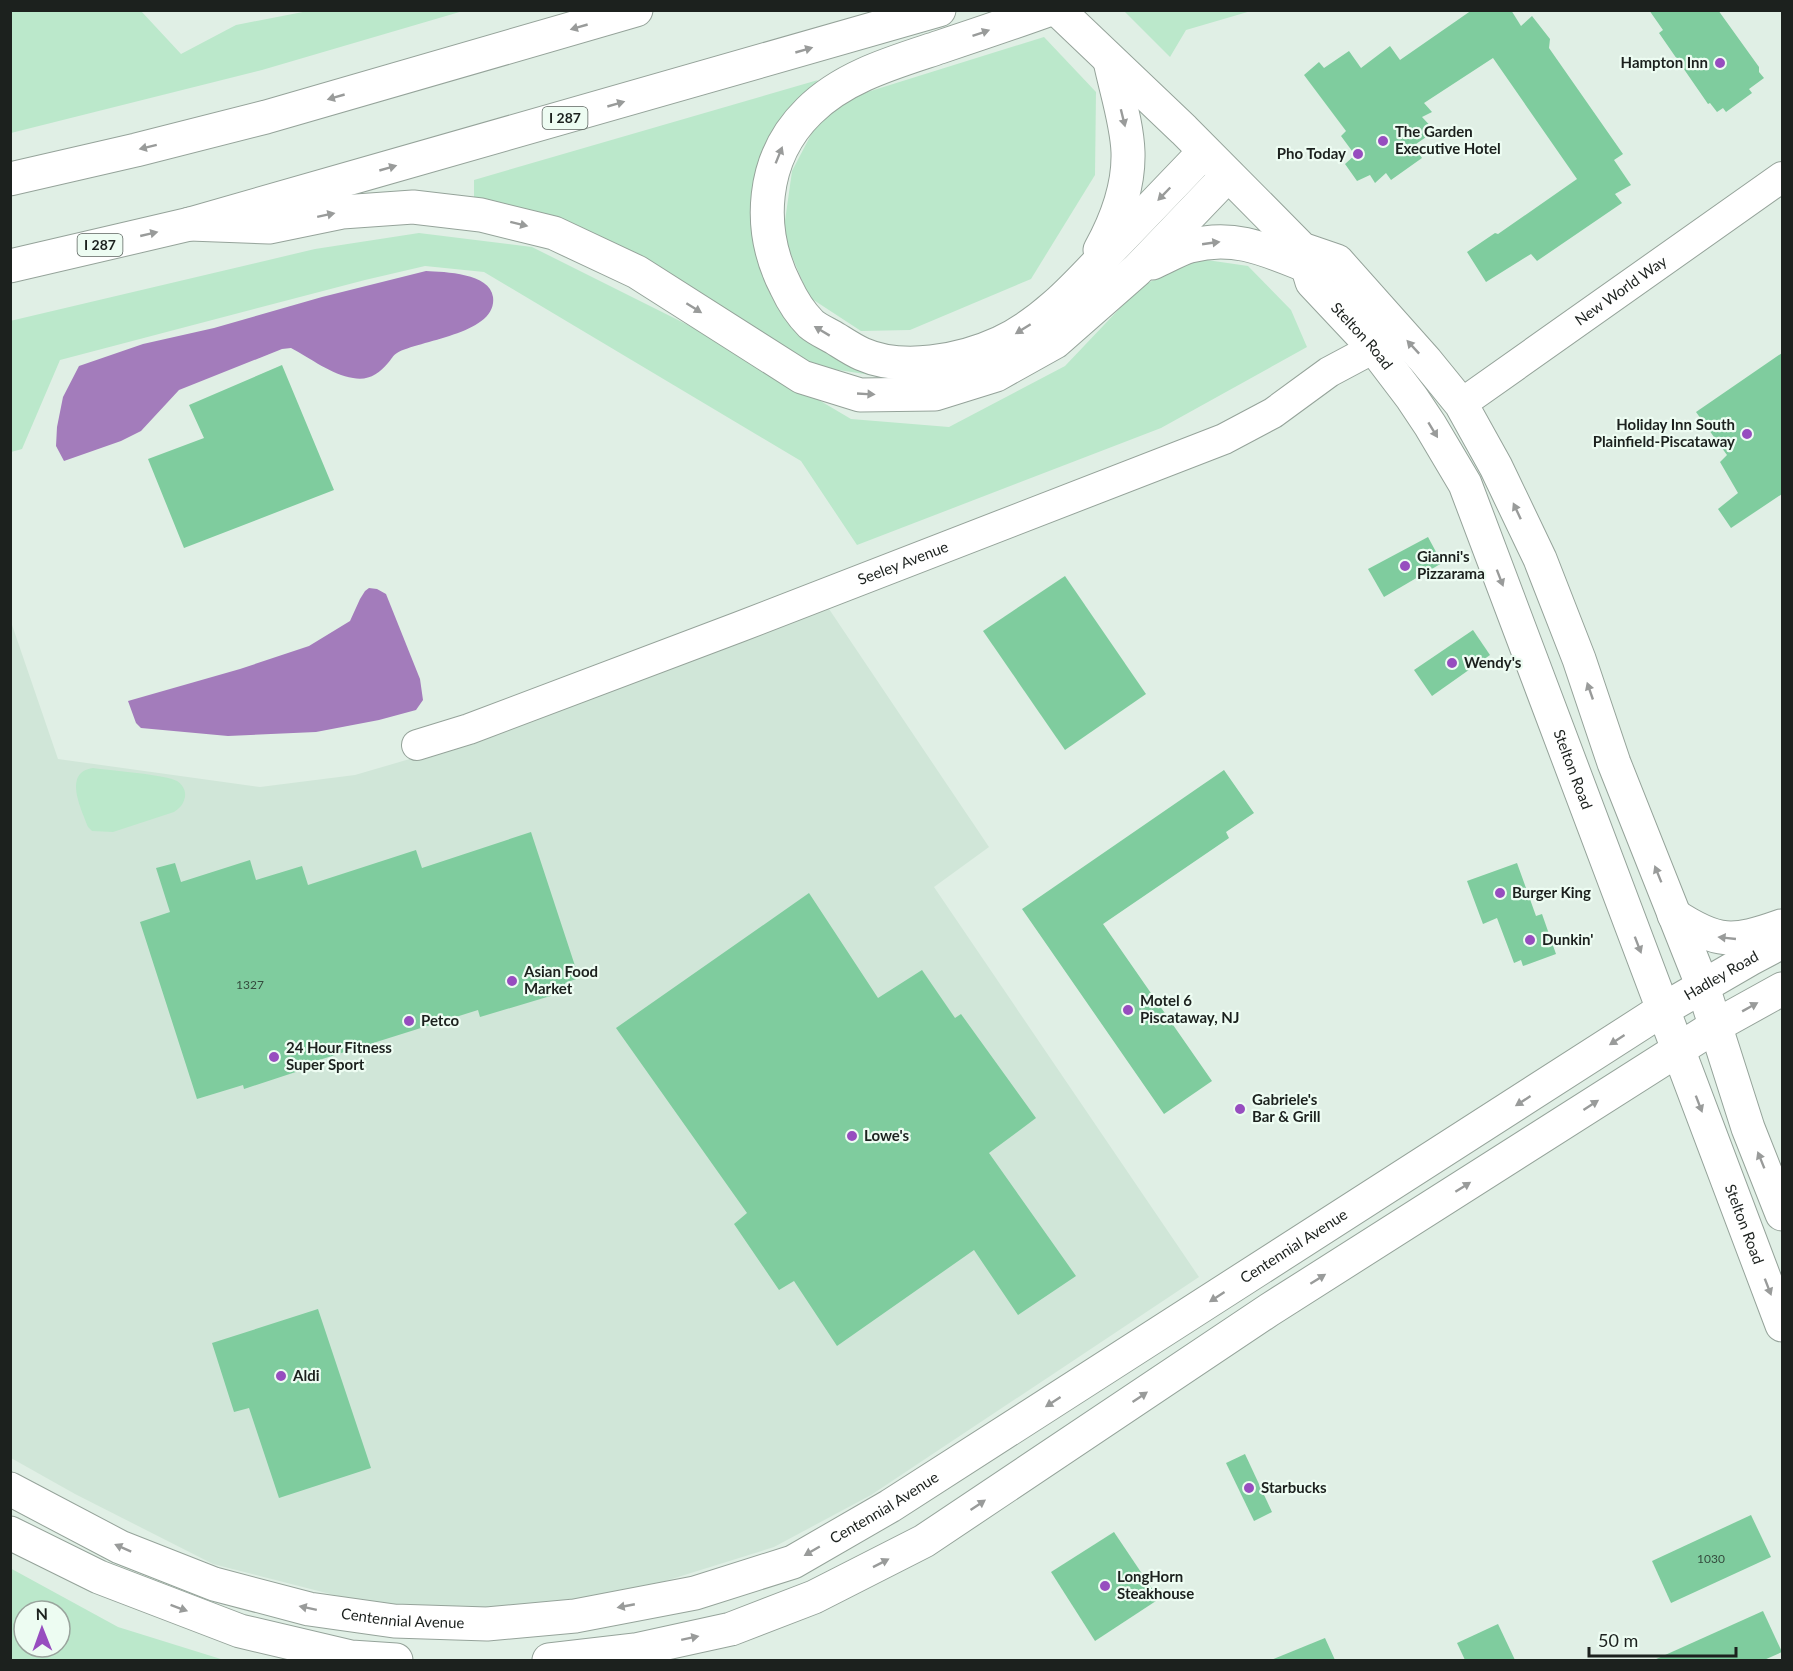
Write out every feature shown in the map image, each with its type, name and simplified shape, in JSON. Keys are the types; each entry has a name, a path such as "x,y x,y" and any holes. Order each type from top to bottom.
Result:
{"main road":[{"path":"10,178 136,150 276,114 636,10"},
{"name":"I 287","path":"10,266 190,224 939,10"},
{"path":"1048,10 856,78 826,95 791,131 779,152 766,197 770,250 778,273 792,300 811,324 862,355 889,361 921,363 956,359 1000,343 1052,309 1204,152"},
{"name":"Stelton Road","path":"1058,10 1184,130 1305,257 1312,282 1374,348 1430,425 1465,484 1782,1326"},
{"path":"1087,275 1105,241 1122,195 1127,174 1126,131 1104,55"},
{"path":"190,224 269,227 342,212 413,207 481,215 554,233 638,272 802,377 860,395 935,394 996,375 1055,342 1137,270 1228,175"},
{"path":"1137,270 1190,246 1227,241 1246,243 1305,257"},
{"name":"Stelton Road","path":"1305,257 1337,261 1461,404 1496,467 1539,559 1579,659 1614,763 1717,1025 1748,1128 1782,1214"},
{"name":"Hadley Road","path":"1674,915 1715,937 1739,939 1782,925"},
{"name":"Hadley Road","path":"1662,1010 1782,942"},
{"path":"549,1660 635,1650 731,1629 814,1597 924,1541 1269,1310 1717,1025 1782,988"},
{"name":"Centennial Avenue","path":"10,1489 120,1547 214,1584 309,1609 394,1621 487,1624 575,1616 695,1593 793,1562 890,1506 1662,1010"},
{"path":"10,1533 99,1577 240,1631 351,1657 396,1660"}],"street":[{"name":"New World Way","path":"1461,404 1782,177"},
{"name":"Seeley Avenue","path":"417,745 469,729 739,627 1224,439 1273,413 1329,372 1374,348"}],"shaded area":[{"path":"426,271 466,275 484,283 490,289 493,297 491,309 483,320 471,328 397,353 373,376 358,379 345,376 329,370 291,348 282,349 179,390 141,431 121,441 64,461 56,446 63,397 79,366 143,344 214,328 322,297"},
{"path":"369,588 386,594 420,679 423,700 416,710 379,720 316,732 228,736 141,728 136,723 128,701 240,669 309,646 350,621 360,599"},
{"path":"829,609 989,847 934,887 1199,1277 871,1495 774,1547 662,1582 556,1607 473,1611 397,1605 338,1596 213,1564 75,1494 11,1458 10,619 58,759 260,787 355,775 509,730"}],"green space":[{"path":"11,10 141,11 181,54 236,25 308,11 463,11 262,70 11,133"},
{"path":"1124,11 1251,11 1186,30 1170,57"},
{"path":"1044,37 1096,92 1095,175 1031,279 910,330 861,331 809,297 783,235 792,171 815,127 845,99"},
{"path":"818,80 772,132 751,213 769,292 830,354 877,376 800,364 474,199 474,180"},
{"path":"419,233 532,247 710,336 851,419 949,427 1065,366 1141,286 1200,259 1248,266 1291,310 1307,347 1161,428 857,545 801,461 484,272 425,266 60,360 22,449 11,452 10,321 315,249"},
{"path":"93,768 177,781 185,793 184,800 174,812 113,832 92,831 88,827 79,802 76,784 78,777 84,771"},
{"path":"10,1568 67,1599 12,1599 12,1659 72,1659 72,1602 118,1627 224,1660 11,1660"}],"building":[{"name":"The Garden Executive Hotel","path":"1472,10 1511,10 1521,26 1532,16 1550,39 1549,48 1623,154 1614,160 1631,185 1615,194 1622,203 1537,261 1531,254 1486,282 1467,252 1495,233 1498,234 1577,179 1493,58 1424,103 1432,112 1422,117 1435,131 1413,146 1422,158 1391,180 1386,173 1375,183 1370,175 1357,181 1345,164 1355,155 1341,136 1346,131 1304,75 1319,62 1324,68 1349,51 1361,68 1390,46 1400,60"},
{"name":"Hampton Inn","path":"1649,10 1718,10 1759,67 1759,72 1764,78 1749,89 1752,93 1726,112 1723,108 1717,112 1710,103 1708,104 1659,33 1663,30"},
{"name":"Holiday Inn South Plainfield-Piscataway","path":"1782,353 1782,494 1731,528 1718,509 1738,493 1720,462 1727,455 1696,412"},
{"path":"282,365 334,490 184,548 148,459 204,438 189,405"},
{"name":"Gianni's Pizzarama","path":"1428,537 1442,563 1384,597 1368,569"},
{"path":"1065,576 1146,694 1065,750 983,631"},
{"name":"Wendy's","path":"1473,630 1490,655 1432,696 1414,670"},
{"name":"Motel 6 Piscataway, NJ","path":"1224,770 1254,813 1226,832 1229,838 1103,924 1212,1081 1164,1114 1022,909"},
{"path":"531,832 579,978 565,983 567,991 480,1017 478,1010 316,1061 317,1065 244,1089 243,1085 197,1099 140,922 170,912 156,868 175,863 181,882 250,860 256,880 302,866 308,885 416,850 422,868"},
{"path":"1517,863 1536,916 1542,914 1556,954 1523,966 1521,960 1514,963 1497,918 1483,924 1467,881"},
{"name":"Lowe's","path":"809,893 878,998 922,970 955,1018 961,1014 1036,1118 989,1153 1076,1276 1018,1315 974,1250 837,1346 794,1281 779,1290 734,1224 747,1213 616,1028"},
{"name":"Aldi","path":"318,1309 371,1468 279,1498 249,1408 234,1412 212,1343"},
{"name":"Starbucks","path":"1245,1454 1272,1512 1254,1521 1226,1463"},
{"path":"1751,1515 1771,1557 1671,1603 1652,1561"},
{"name":"LongHorn Steakhouse","path":"1114,1532 1159,1599 1095,1641 1051,1572"},
{"path":"1763,1611 1782,1652 1764,1660 1654,1660"},
{"path":"1498,1624 1515,1660 1465,1660 1457,1643"},
{"path":"1325,1638 1335,1660 1271,1660"}],"place":[{"name":"Hampton Inn","path":"1720,63"},
{"name":"The Garden Executive Hotel","path":"1383,141"},
{"name":"Pho Today","path":"1358,154"},
{"name":"Holiday Inn South Plainfield-Piscataway","path":"1747,434"},
{"name":"Gianni's Pizzarama","path":"1405,566"},
{"name":"Wendy's","path":"1452,663"},
{"name":"Burger King","path":"1500,893"},
{"name":"Dunkin'","path":"1530,940"},
{"name":"Asian Food Market","path":"512,981"},
{"name":"Motel 6 Piscataway, NJ","path":"1128,1010"},
{"name":"Petco","path":"409,1021"},
{"name":"24 Hour Fitness Super Sport","path":"274,1057"},
{"name":"Gabriele's Bar & Grill","path":"1240,1109"},
{"name":"Lowe's","path":"852,1136"},
{"name":"Aldi","path":"281,1376"},
{"name":"Starbucks","path":"1249,1488"},
{"name":"LongHorn Steakhouse","path":"1105,1586"}]}
